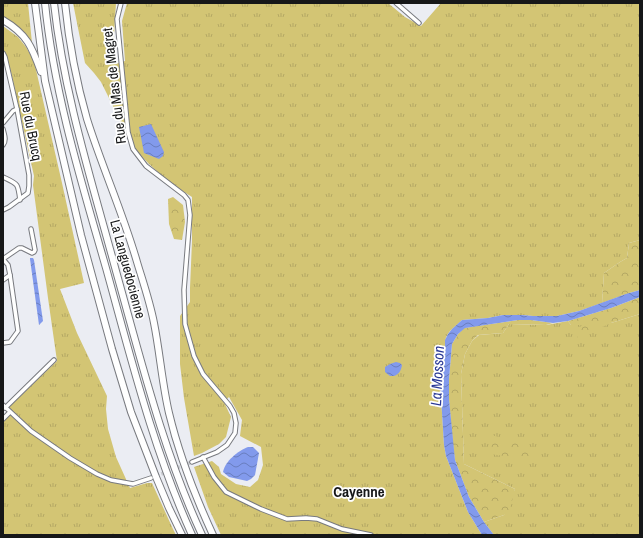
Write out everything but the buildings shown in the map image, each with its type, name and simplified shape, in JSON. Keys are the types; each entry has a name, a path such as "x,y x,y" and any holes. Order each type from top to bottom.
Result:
{"highway":[{"path":"35,3 45,81 61,153 81,235 112,349 131,412 169,508 182,535"},
{"name":"La Languedocienne","path":"45,3 56,78 64,116 149,424 168,478 192,535"},
{"name":"La Languedocienne","path":"54,3 70,99 95,196 159,423 178,479 202,535"},
{"path":"66,3 66,14 76,79 85,112 132,243 154,323 165,393 174,430 193,489 213,535"},
{"path":"3,20 20,32 29,44 35,53 45,81"}],"street":[{"name":"Rue du Mas de Magret","path":"121,3 117,19 128,132 133,149 146,166 184,195 188,200 190,216 184,290 185,324 194,356 203,374 230,406 234,413 236,423 234,433 227,445 217,452 192,462"},
{"path":"396,3 419,23"},
{"name":"Rue du Brucq","path":"3,54 17,109 30,180 28,193 20,200"},
{"path":"3,123 13,111 17,109"},
{"path":"3,128 6,140 3,145"},
{"path":"3,177 16,184 20,200 9,208 3,210"},
{"path":"3,343 10,342 18,331 14,292 8,265 3,259 19,248 32,253 34,252 35,250 31,229"},
{"path":"3,280 10,275"},
{"path":"54,360 4,406 31,431 70,458 97,474 111,480 130,484 150,478"},
{"path":"3,419 10,412"},
{"path":"203,457 214,477 226,492 261,509 287,519 316,519 342,529 371,535"}],"green space":[{"path":"3,3 28,3 32,43 22,31 3,19"},
{"path":"73,3 116,3 113,51 115,64 125,61 122,21 127,3 388,3 405,17 421,26 441,3 640,3 640,240 629,243 627,258 604,273 602,303 579,311 557,316 503,315 462,320 446,337 440,381 446,456 468,512 482,535 221,535 208,507 194,467 212,461 219,467 221,474 236,484 250,487 258,480 263,465 261,447 240,436 242,420 229,397 224,402 231,417 226,437 219,444 194,456 180,364 180,316 190,302 192,197 169,182 134,148 101,82 85,63"},
{"path":"3,26 18,37 34,61 84,283 60,289 77,333 107,396 106,409 108,429 116,457 130,488 152,483 176,535 3,535 3,420 6,418 9,407 57,361 33,185 34,176 11,72 3,51"},
{"path":"173,197 183,205 185,222 182,240 174,239 169,224 168,199"},
{"path":"640,240 640,290 602,303 604,273 627,258 629,243"},
{"path":"640,297 640,314 611,323 578,338 576,332 582,325 571,325 568,321 611,308"},
{"path":"640,314 640,535 494,535 484,522 504,515 515,489 464,464 461,374 465,354 472,341 479,335 503,333 509,324 546,325 568,321 571,325 611,323"},
{"path":"518,320 553,323 546,325 509,324 503,333 478,335 472,341 465,354 461,374 464,464 515,489 510,509 504,515 484,522 469,497 455,460 449,399 452,344 464,328"},
{"path":"492,435 528,447 537,452 543,462 491,454"}],"water":[{"path":"151,124 164,152 163,156 159,159 144,153 139,127"},
{"path":"33,258 34,260 43,321 39,325 30,259"},
{"path":"640,290 640,297 611,308 568,321 553,323 518,320 465,328 458,334 452,344 449,379 449,399 455,460 469,497 484,522 494,535 482,535 468,512 446,456 444,445 440,381 445,340 448,334 462,320 503,315 557,316 579,311"},
{"path":"396,362 402,365 400,371 394,376 390,376 385,372 385,367"},
{"path":"248,447 253,447 259,453 255,475 247,481 229,477 223,472 226,464 236,454"}],"tunnel":[{"path":"151,478 192,462"}],"district":[{"name":"Cayenne","path":"359,491"}],"water label":[{"name":"La Mosson","path":"437,376"}]}
